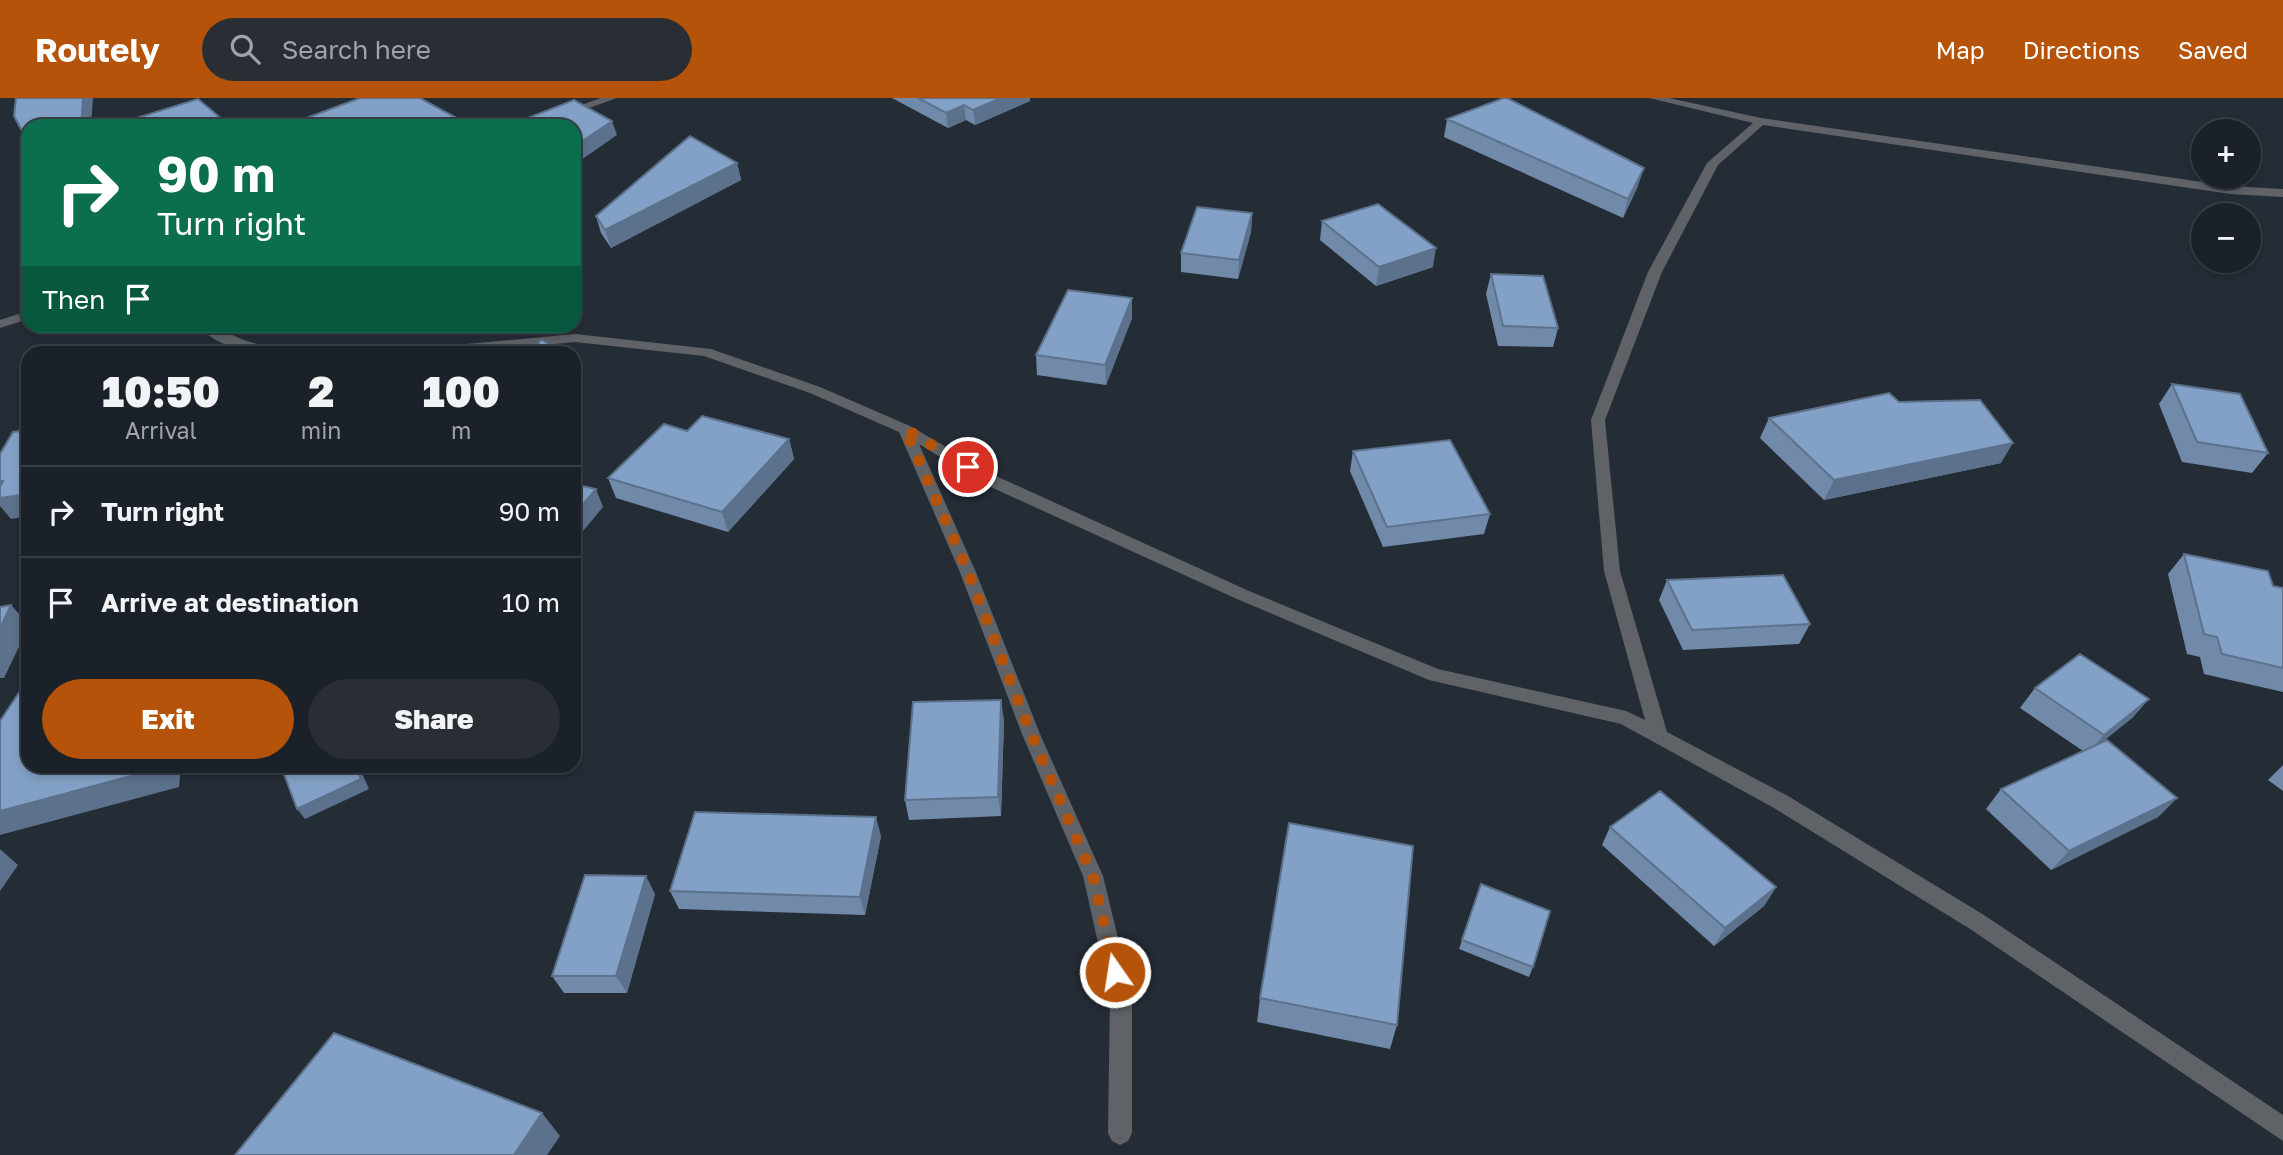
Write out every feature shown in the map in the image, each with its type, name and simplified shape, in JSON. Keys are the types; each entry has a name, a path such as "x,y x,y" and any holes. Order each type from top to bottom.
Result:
{"street":[{"path":"549,119 612,98"},
{"path":"1654,98 1761,121 2230,190 2283,192"},
{"path":"1659,735 1612,570 1598,420 1655,272 1713,163 1761,121"},
{"path":"0,324 21,317"},
{"path":"214,333 222,339 253,346"},
{"path":"488,346 575,338 706,352 815,390 905,429 990,480 1243,595 1435,675 1626,718 1781,802 1977,922 2283,1129"},
{"path":"905,429 967,569 1031,734 1093,876 1121,996 1120,1133"}],"building":[{"path":"16,98 83,98 82,119 21,119 21,129 14,116"},
{"path":"360,98 420,98 458,119 304,119"},
{"path":"918,98 1001,98 973,110 964,105 946,113"},
{"path":"1504,98 1644,168 1628,199 1447,119"},
{"path":"198,99 222,119 134,119"},
{"path":"574,100 612,121 581,142 581,119 525,119"},
{"path":"690,136 737,163 605,230 596,216"},
{"path":"1378,204 1436,248 1379,267 1322,221"},
{"path":"1197,207 1252,213 1239,260 1181,253"},
{"path":"1491,274 1543,276 1558,328 1503,326"},
{"path":"1068,290 1132,298 1105,365 1036,355"},
{"path":"541,339 552,346 537,346"},
{"path":"2172,384 2240,394 2268,453 2197,442"},
{"path":"1889,393 1899,402 1980,400 2013,443 1834,480 1769,418"},
{"path":"702,416 789,439 722,512 608,478 664,424 687,431"},
{"path":"21,431 21,495 0,498 3,481 0,481 0,454 13,432"},
{"path":"1450,440 1490,514 1387,527 1353,451"},
{"path":"581,486 596,489 581,507"},
{"path":"2184,554 2268,571 2273,586 2283,588 2283,668 2222,654 2217,637 2204,634"},
{"path":"1783,575 1810,624 1692,630 1667,580"},
{"path":"11,605 0,628 0,607"},
{"path":"2080,654 2149,699 2104,735 2035,688"},
{"path":"21,690 21,773 142,773 0,811 0,721"},
{"path":"1001,700 998,797 905,800 913,702"},
{"path":"2107,740 2177,798 2069,851 2001,789"},
{"path":"284,773 359,773 361,779 297,809"},
{"path":"1660,791 1776,887 1725,928 1610,827"},
{"path":"695,812 876,817 860,897 670,891"},
{"path":"1289,823 1413,846 1397,1025 1260,998"},
{"path":"585,875 646,876 616,976 552,976"},
{"path":"1481,884 1550,911 1533,967 1462,940"},
{"path":"334,1033 542,1113 514,1155 235,1155"}],"route":[{"path":"968,467 905,429 967,569 1031,734 1093,876 1115,972"}]}
